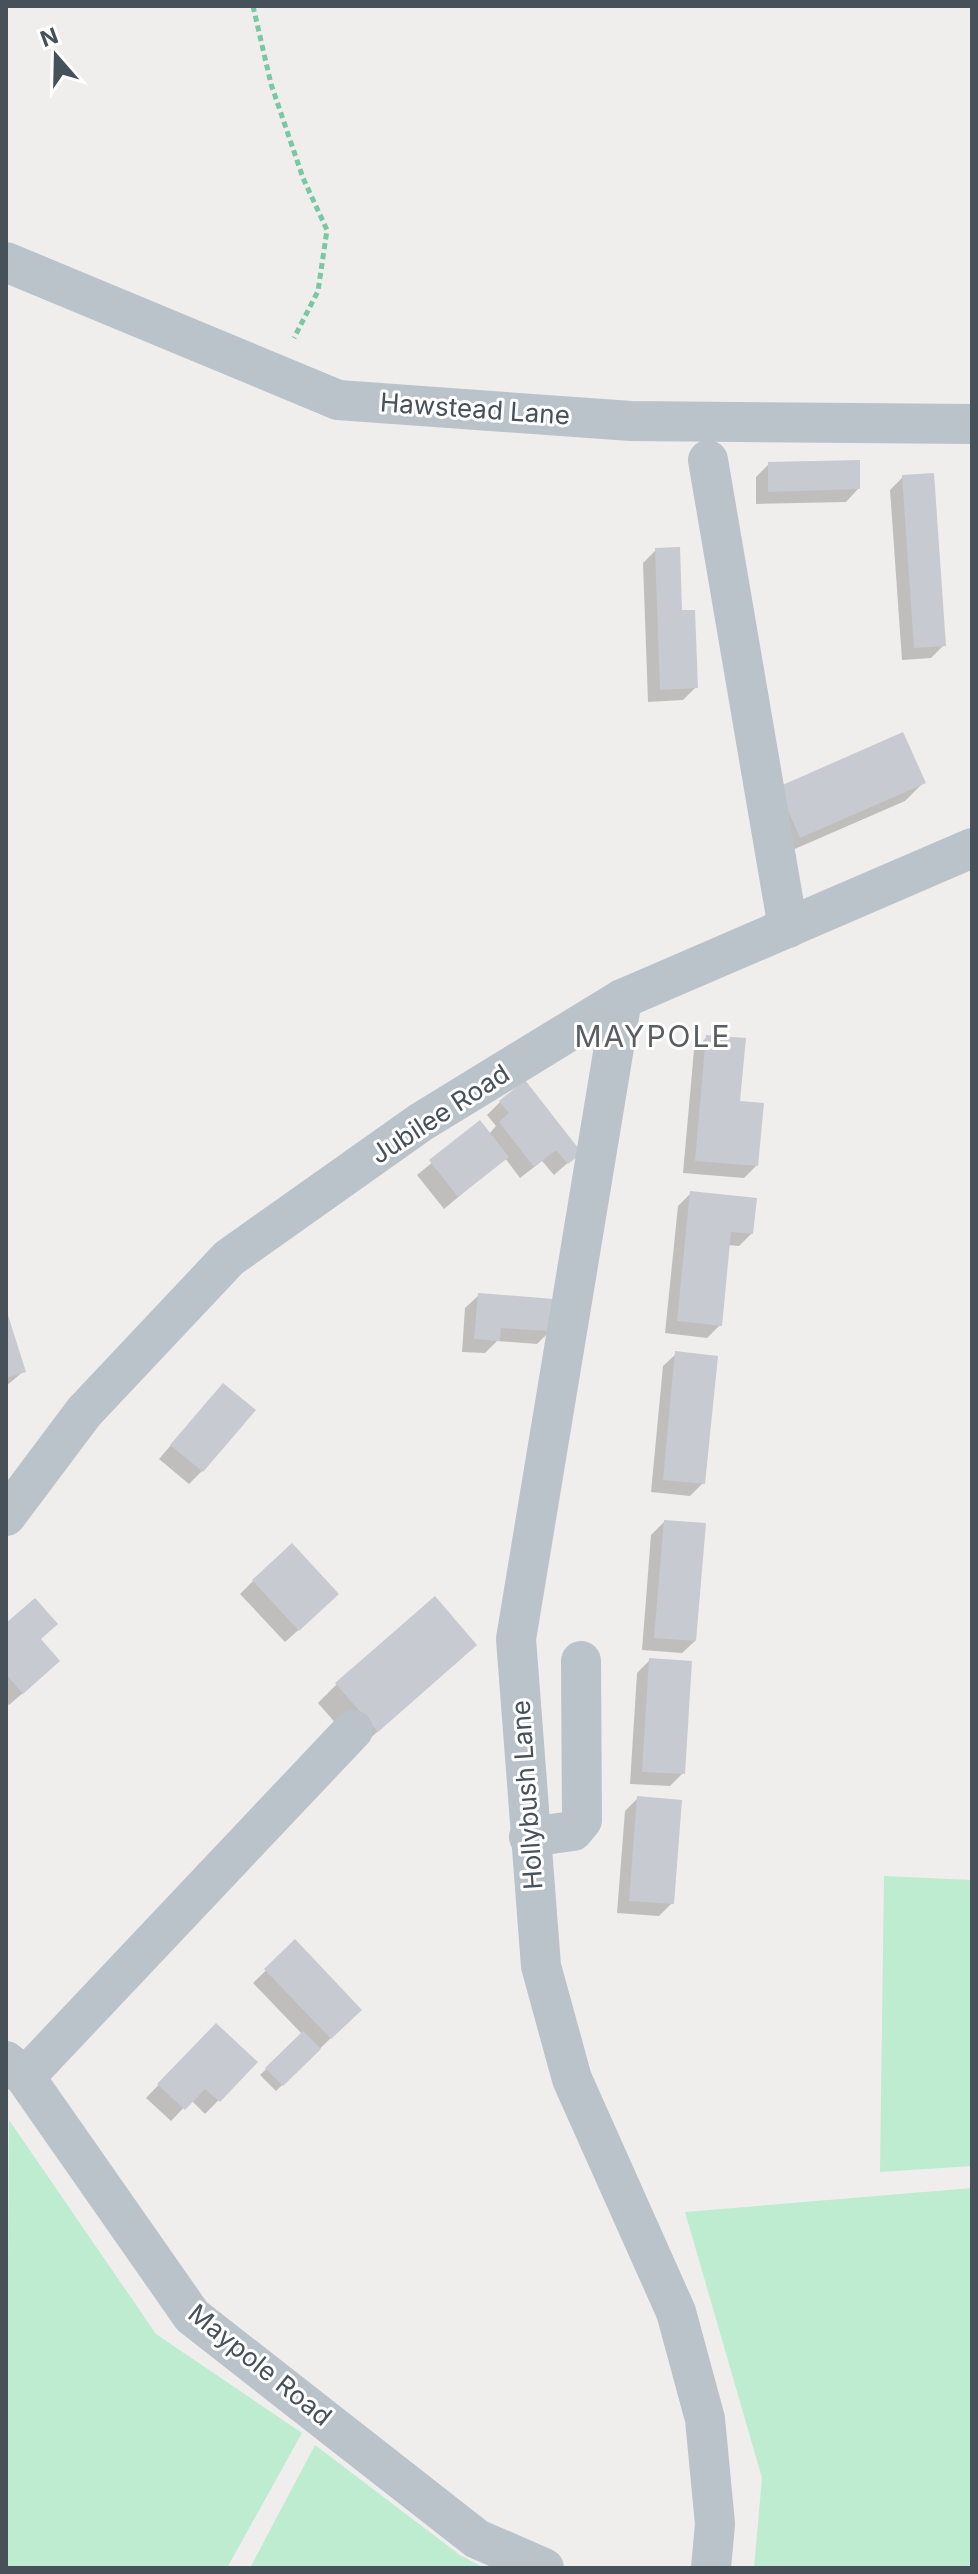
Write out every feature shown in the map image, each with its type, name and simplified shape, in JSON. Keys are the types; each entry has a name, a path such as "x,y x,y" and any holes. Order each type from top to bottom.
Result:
{"street":[{"name":"Hawstead Lane","path":"6,262 338,400 631,421 972,424"},
{"path":"708,460 788,928"},
{"name":"Jubilee Road","path":"6,1516 84,1412 229,1258 421,1122 622,999 972,848"},
{"name":"Hollybush Lane","path":"622,999 516,1639 541,1966 572,2079 676,2312 705,2419 714,2509 711,2568"},
{"path":"529,1837 573,1831 582,1820 581,1661"},
{"path":"15,2069 353,1730"},
{"name":"Maypole Road","path":"15,2069 192,2316 477,2539 544,2568"}],"path":[{"path":"253,6 271,84 303,178 327,230 318,291 275,373"}],"green space":[{"path":"884,1876 972,1880 972,2166 880,2172"},
{"path":"9,2120 156,2334 302,2433 227,2568 6,2568"},
{"path":"972,2188 972,2568 754,2568 762,2478 685,2212"},
{"path":"315,2445 460,2555 484,2568 250,2568"}],"building":[{"path":"860,460 860,489 768,492 768,462"},
{"path":"934,473 946,646 914,648 902,475"},
{"path":"680,547 682,610 695,610 698,688 660,690 655,548"},
{"path":"903,732 926,783 800,838 778,787"},
{"path":"706,1035 746,1038 740,1101 764,1103 758,1166 695,1161"},
{"path":"525,1080 582,1153 568,1164 556,1150 534,1167 499,1122 509,1113 499,1101"},
{"path":"480,1120 509,1157 458,1197 429,1160"},
{"path":"690,1191 757,1198 753,1234 731,1232 722,1326 677,1321"},
{"path":"478,1293 554,1299 552,1331 501,1328 500,1341 474,1339"},
{"path":"6,1309 26,1372 6,1378"},
{"path":"675,1351 718,1356 705,1484 663,1480"},
{"path":"223,1383 256,1410 203,1472 170,1445"},
{"path":"664,1520 706,1523 696,1641 654,1638"},
{"path":"292,1543 339,1594 299,1631 252,1580"},
{"path":"435,1596 477,1645 378,1732 335,1683"},
{"path":"35,1598 58,1624 41,1639 60,1661 23,1694 6,1674 6,1623"},
{"path":"649,1658 692,1661 685,1774 642,1772"},
{"path":"637,1796 682,1800 674,1904 629,1901"},
{"path":"295,1939 362,2010 331,2039 264,1969"},
{"path":"216,2023 258,2062 220,2102 205,2089 185,2110 157,2084"},
{"path":"303,2031 321,2049 283,2086 265,2068"}],"district":[{"name":"MAYPOLE","path":"653,1037"}]}
